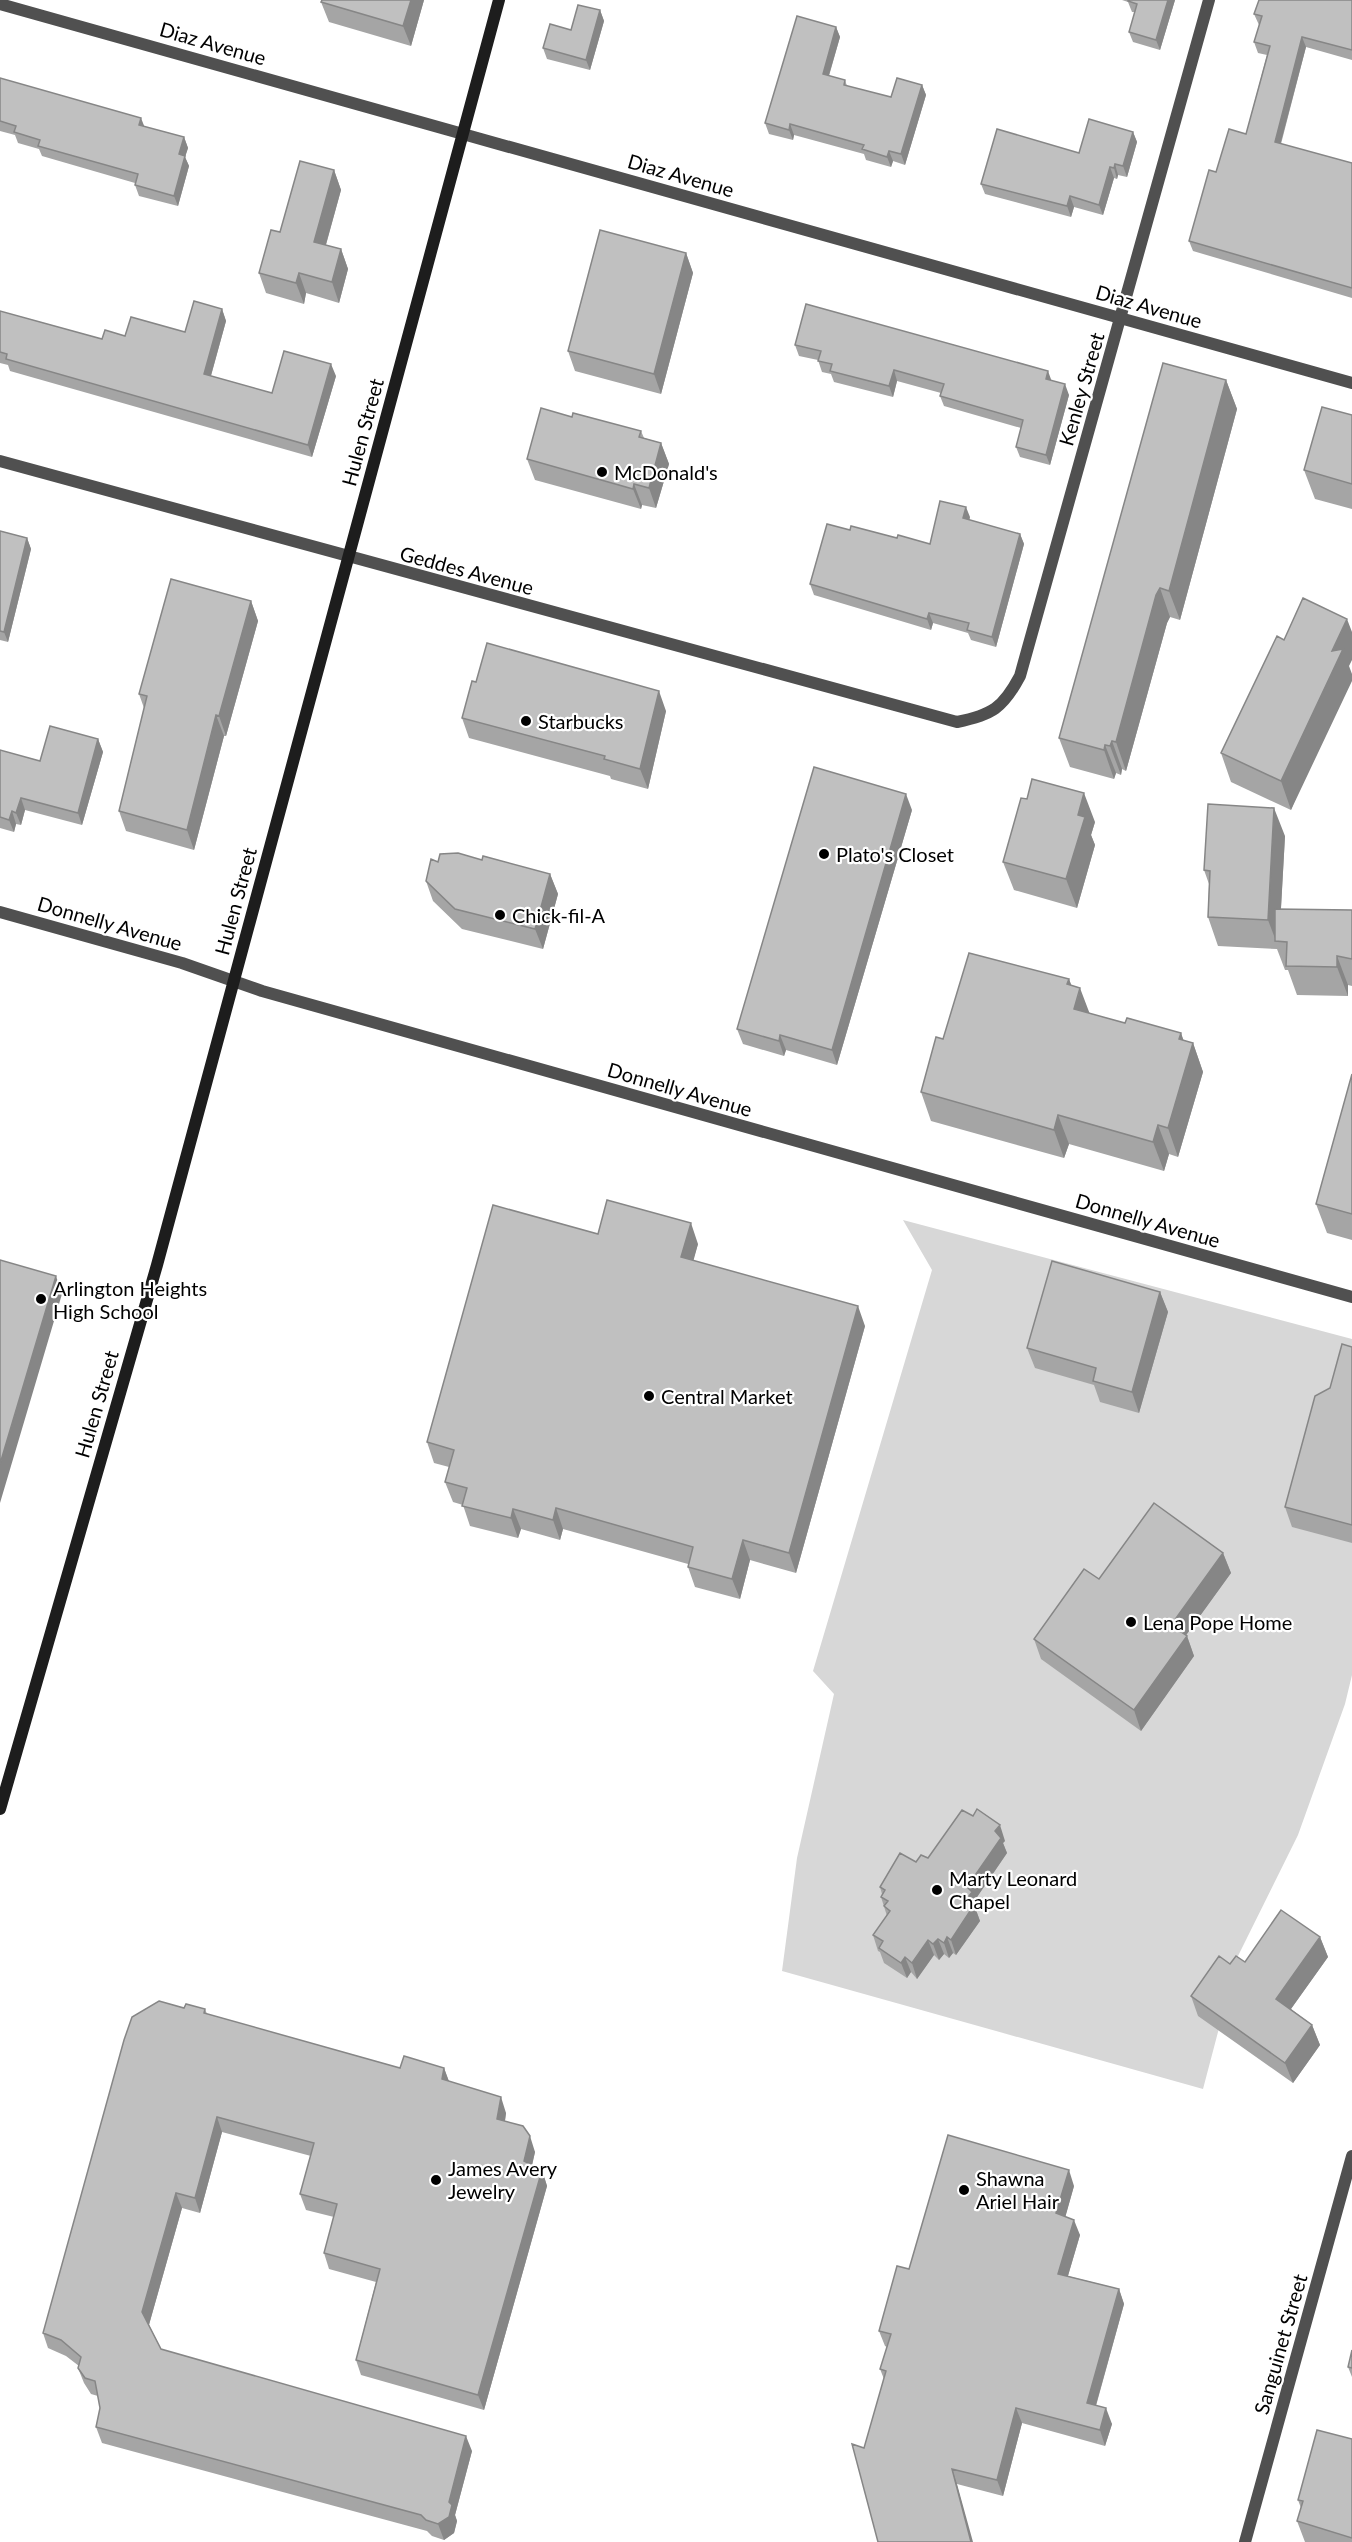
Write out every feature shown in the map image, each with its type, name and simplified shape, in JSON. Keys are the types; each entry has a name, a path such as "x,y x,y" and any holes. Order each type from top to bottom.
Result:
{"main road":[{"name":"Hulen Street","path":"0,1809 153,1276 499,0"}],"street":[{"name":"Kenley Street","path":"924,713 957,722 992,713 1010,696 1020,676 1122,319 1209,0"},
{"name":"Diaz Avenue","path":"0,3 1352,382"},
{"name":"Geddes Avenue","path":"0,461 348,558 924,713"},
{"name":"Donnelly Avenue","path":"0,912 182,963 233,982 1352,1297"},
{"name":"Sanguinet Street","path":"1245,2542 1346,2199 1352,2156"}],"shaded area":[{"path":"903,1220 1352,1339 1352,1675 1345,1704 1298,1835 1238,1956 1203,2089 782,1971 797,1858 834,1694 813,1671 932,1270"}],"building":[{"path":"322,0 411,0 403,26 321,2"},
{"path":"1128,0 1168,0 1156,40 1129,32 1137,4"},
{"path":"1259,0 1352,0 1352,50 1302,37 1275,142 1352,163 1352,288 1189,241 1209,170 1216,172 1229,129 1246,134 1270,46 1254,42 1262,16 1254,14"},
{"path":"578,5 600,10 586,60 543,48 550,24 571,30"},
{"path":"797,16 836,27 823,74 845,80 844,85 891,97 897,78 922,85 901,154 889,151 887,157 862,149 864,145 790,124 789,130 765,123"},
{"path":"0,78 141,118 139,125 184,137 179,154 185,156 174,196 135,185 138,174 38,146 40,140 14,132 16,126 0,121"},
{"path":"1089,119 1133,132 1123,166 1115,164 1114,168 1110,167 1099,205 1070,196 1067,206 981,184 997,129 1079,153"},
{"path":"300,161 334,170 314,242 341,249 332,282 299,273 296,283 259,273 271,230 280,232"},
{"path":"600,230 686,253 654,374 568,351"},
{"path":"194,301 222,309 204,374 272,393 284,351 331,364 308,445 6,359 7,354 0,352 0,311 102,339 105,330 125,336 131,317 185,332"},
{"path":"806,304 1048,371 1046,379 1065,384 1046,455 1016,447 1023,420 940,396 944,384 894,370 889,386 830,371 832,364 818,361 821,351 795,345"},
{"path":"1163,363 1226,380 1169,591 1160,588 1156,595 1116,742 1112,741 1110,746 1105,745 1104,750 1059,738"},
{"path":"1322,407 1352,415 1352,484 1304,470"},
{"name":"McDonald's","path":"541,408 572,417 573,413 641,431 639,437 661,443 649,488 634,484 633,489 527,459"},
{"path":"940,501 966,507 963,518 1020,534 992,637 967,630 969,623 929,613 927,619 810,584 827,524 850,530 851,526 897,538 898,535 930,544"},
{"path":"0,531 27,538 4,632 0,631"},
{"path":"171,579 251,601 219,716 216,715 187,830 119,811 147,696 139,694"},
{"path":"1303,598 1347,619 1332,651 1343,649 1281,781 1221,753 1277,636 1284,640"},
{"path":"487,643 659,691 640,769 604,759 605,756 462,718 472,681 476,682"},
{"path":"50,726 98,739 78,813 21,798 16,813 12,811 9,820 0,817 0,750 40,761"},
{"path":"814,767 906,794 832,1050 780,1035 779,1041 737,1029"},
{"path":"1032,779 1084,793 1078,815 1085,817 1066,879 1003,862 1021,798 1027,799"},
{"path":"1208,804 1274,808 1268,920 1208,917 1210,871 1204,870"},
{"name":"Chick-fil-A","path":"458,853 482,860 483,856 550,874 535,929 455,909 426,881 431,859 438,862 440,854"},
{"path":"1275,909 1352,910 1352,959 1337,956 1337,967 1286,966 1287,942 1275,941"},
{"path":"969,953 1069,979 1067,984 1080,988 1074,1009 1125,1023 1127,1018 1181,1033 1179,1039 1193,1043 1168,1128 1158,1125 1153,1142 1058,1115 1054,1130 921,1092 936,1037 943,1039"},
{"path":"1352,1074 1352,1214 1316,1204"},
{"name":"Central Market","path":"607,1200 691,1223 681,1257 858,1306 789,1553 743,1540 732,1579 688,1567 693,1547 556,1508 553,1520 513,1509 511,1518 462,1506 467,1488 445,1482 454,1450 427,1442 493,1205 598,1234"},
{"path":"0,1260 56,1276 0,1464"},
{"path":"1052,1261 1160,1292 1132,1392 1093,1381 1096,1368 1027,1348"},
{"path":"1342,1344 1352,1347 1352,1525 1285,1507 1315,1396 1330,1388"},
{"name":"Lena Pope Home","path":"1154,1503 1223,1553 1171,1625 1187,1636 1134,1710 1034,1639 1084,1569 1099,1579"},
{"name":"Marty Leonard Chapel","path":"977,1809 1000,1825 995,1831 1001,1838 967,1887 972,1892 967,1899 974,1905 951,1940 947,1937 944,1943 938,1939 933,1944 928,1940 912,1963 905,1957 901,1963 879,1948 883,1941 873,1935 890,1911 884,1906 888,1901 881,1897 885,1890 880,1887 900,1853 916,1862 921,1855 928,1858 962,1810 973,1816"},
{"path":"1281,1910 1320,1937 1276,1999 1312,2025 1285,2063 1191,1996 1219,1956 1230,1964 1236,1956 1245,1962"},
{"path":"159,2001 184,2008 186,2004 205,2009 204,2013 400,2068 404,2056 444,2068 442,2079 501,2097 497,2119 523,2126 530,2136 524,2161 542,2170 478,2395 356,2360 380,2269 324,2253 337,2204 300,2194 314,2143 217,2117 195,2198 176,2193 142,2312 161,2349 466,2436 449,2502 452,2505 449,2517 438,2524 426,2520 421,2515 96,2427 100,2408 95,2381 85,2378 78,2368 81,2357 61,2340 43,2333 132,2017"},
{"path":"948,2135 1069,2170 1056,2213 1074,2220 1058,2274 1119,2289 1087,2403 1106,2408 1100,2430 1016,2408 997,2480 952,2469 971,2542 878,2542 852,2444 864,2448 886,2371 880,2369 891,2334 879,2331 897,2266 909,2269"},
{"path":"1352,2350 1352,2368 1348,2367"},
{"path":"1317,2430 1352,2439 1352,2538 1297,2521 1303,2501 1298,2500"}],"place":[{"name":"McDonald's","path":"602,472"},
{"name":"Starbucks","path":"526,721"},
{"name":"Plato's Closet","path":"824,854"},
{"name":"Chick-fil-A","path":"500,915"},
{"name":"Arlington Heights High School","path":"41,1299"},
{"name":"Central Market","path":"649,1396"},
{"name":"Lena Pope Home","path":"1131,1622"},
{"name":"Marty Leonard Chapel","path":"937,1890"},
{"name":"James Avery Jewelry","path":"436,2180"},
{"name":"Shawna Ariel Hair","path":"964,2190"}]}
